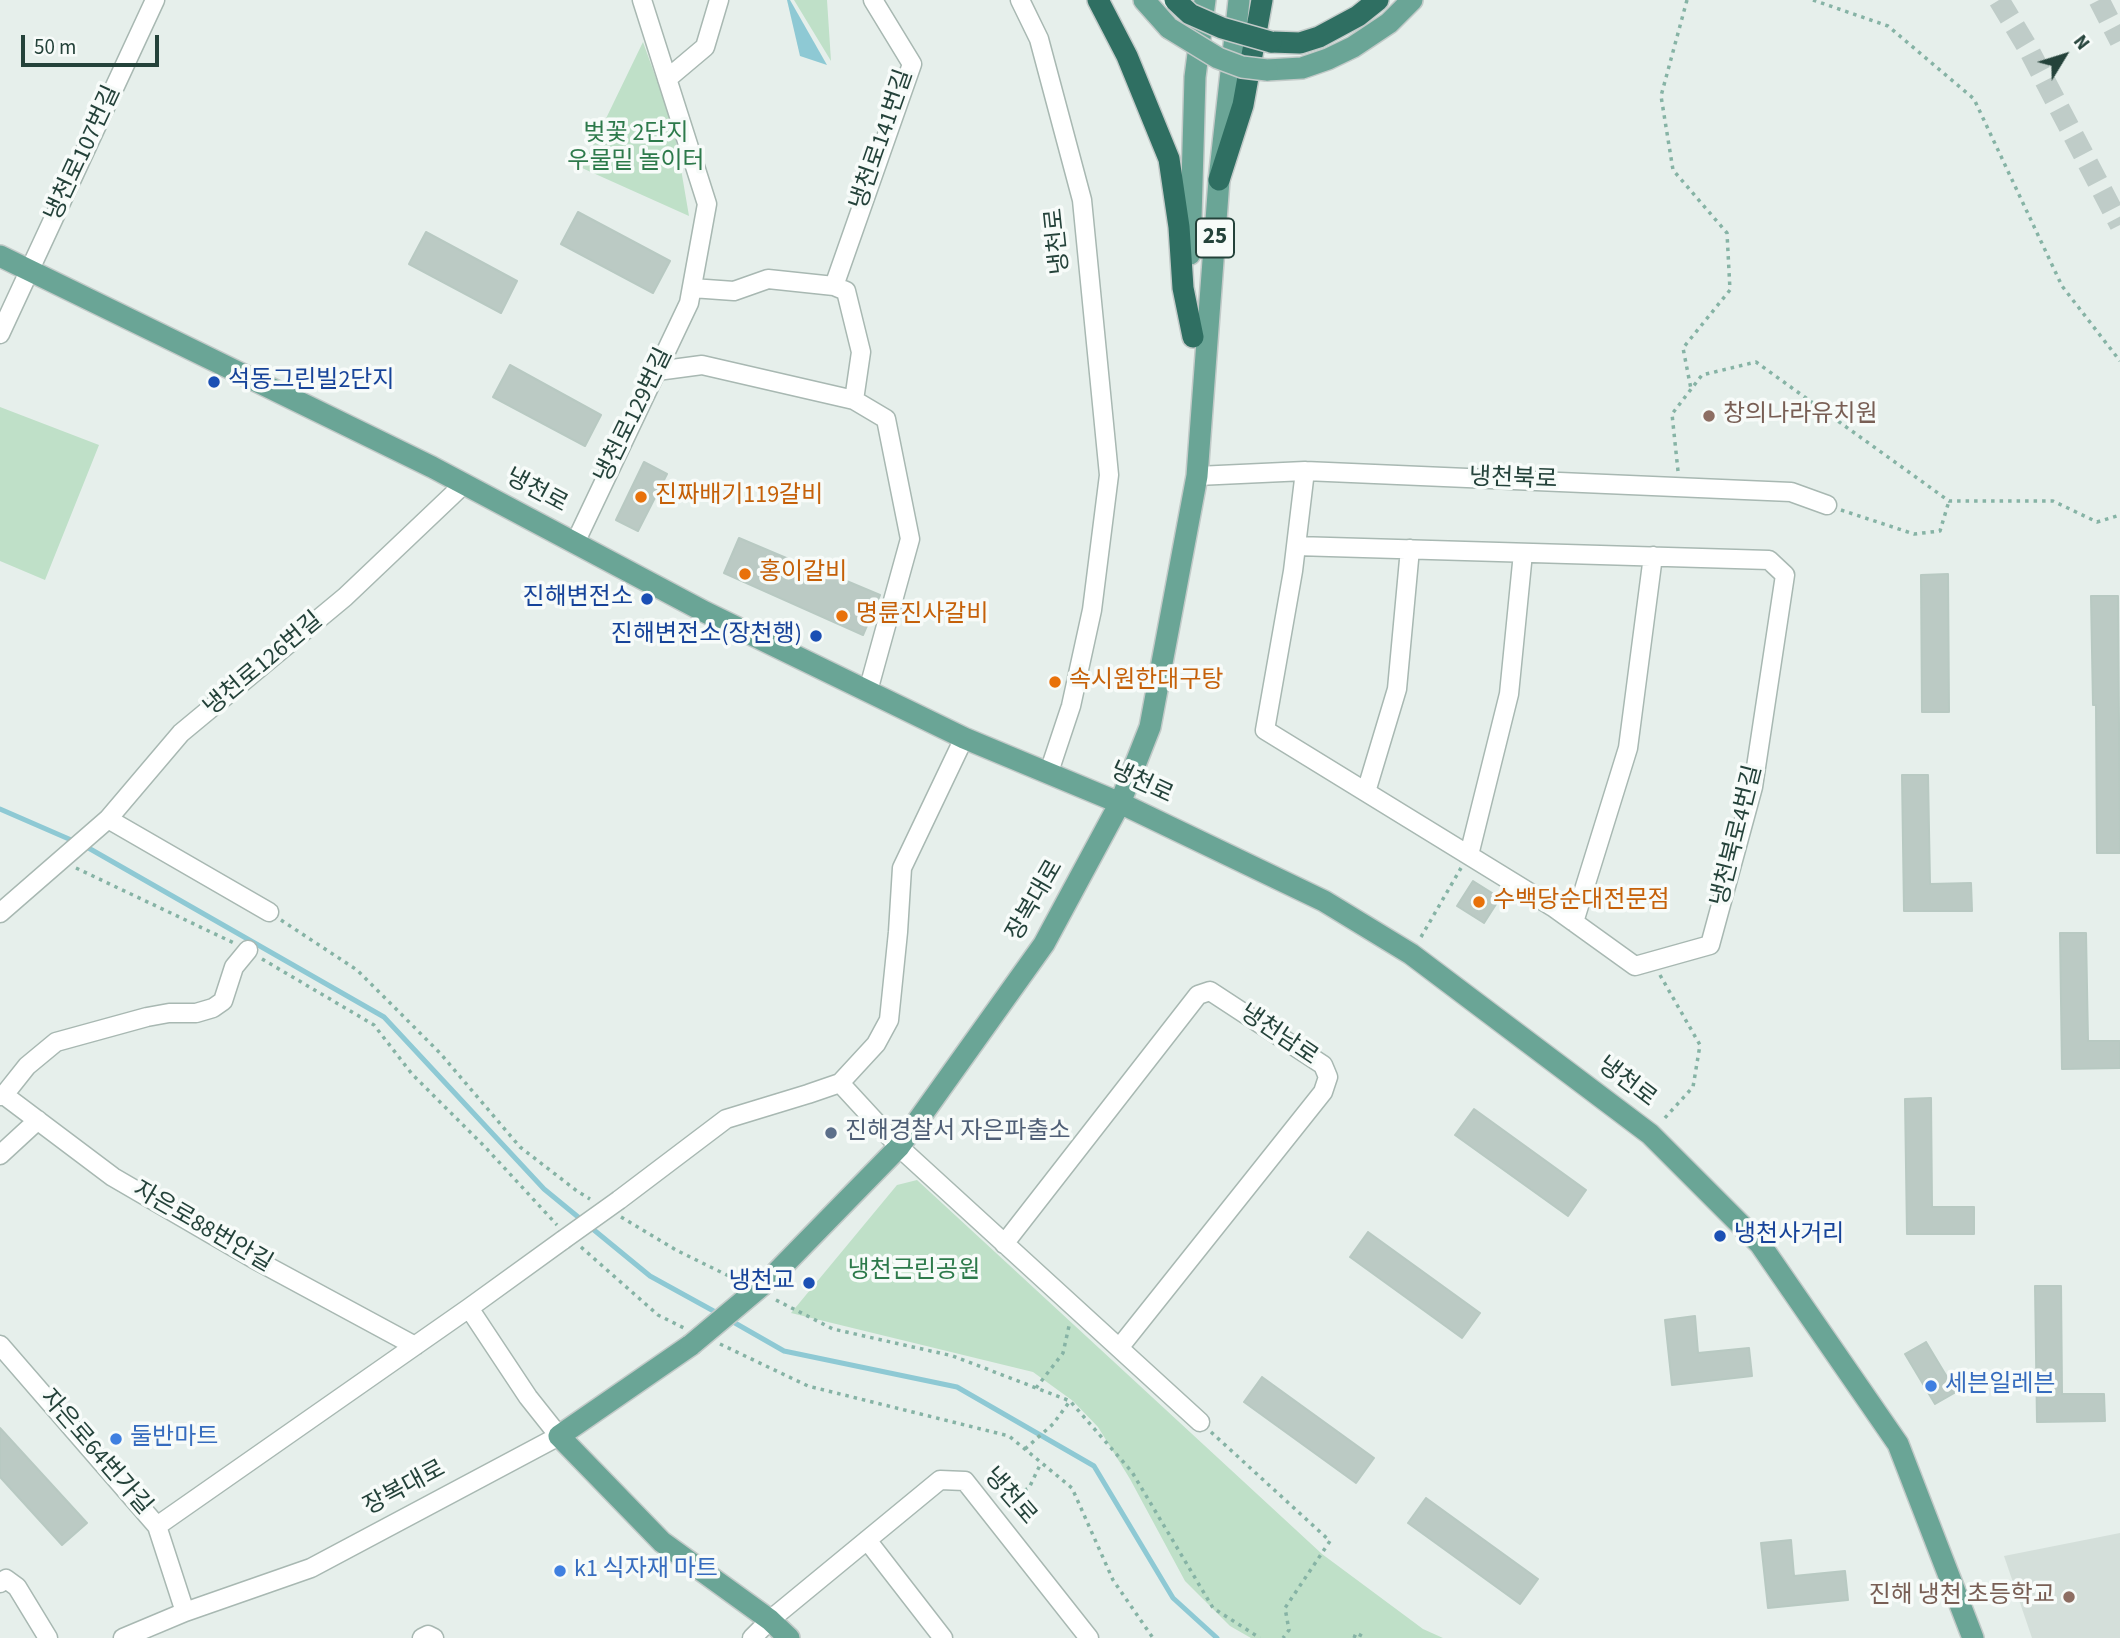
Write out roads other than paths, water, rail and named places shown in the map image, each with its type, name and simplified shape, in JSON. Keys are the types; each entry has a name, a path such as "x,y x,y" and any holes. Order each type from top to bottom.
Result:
{"highway":[{"path":"1098,0 1127,56 1168,159 1179,227 1183,288 1193,337"},
{"path":"1175,0 1190,14 1222,28 1271,42 1300,43 1319,37 1358,16 1378,0"},
{"path":"1219,180 1243,105 1262,0"}],"main road":[{"path":"1144,0 1169,28 1218,58 1242,67 1267,70 1302,68 1353,47 1389,23 1412,0"},
{"name":"25","path":"1197,476 1189,232 1195,77 1205,0"},
{"name":"25","path":"1197,476 1219,180 1239,0"},
{"name":"냉천로","path":"0,256 464,484 705,612 867,691 964,738 1120,803 1325,901 1411,954 1650,1134 1759,1244 1898,1444 1973,1638"},
{"name":"장복대로","path":"559,1436 693,1339 772,1277 899,1147 1044,944 1120,803 1150,727 1197,476"},
{"path":"559,1436 662,1542 770,1620 789,1638"}],"street":[{"name":"냉천로107번길","path":"0,334 155,0"},
{"name":"냉천로129번길","path":"575,542 689,303 707,204 642,0"},
{"path":"667,79 705,47 719,0"},
{"name":"냉천로141번길","path":"840,289 880,149 912,64 873,0"},
{"name":"냉천로","path":"1020,0 1039,39 1082,200 1110,475 1092,610 1071,706 1049,772"},
{"path":"692,288 734,291 768,279 840,289 861,352 854,400"},
{"path":"657,371 702,365 854,400 886,419 910,539 867,691"},
{"name":"냉천북로","path":"1197,476 1305,471 1791,492 1827,505"},
{"name":"냉천북로4번길","path":"1305,471 1296,546 1265,730 1469,855 1574,922 1635,966 1710,945 1753,786 1785,575 1769,560 1653,556"},
{"name":"냉천로126번길","path":"0,913 108,820 181,733 345,597 464,484"},
{"path":"1296,546 1653,556 1628,748 1574,922"},
{"path":"1366,792 1397,689 1410,549"},
{"path":"1469,855 1509,694 1523,553"},
{"path":"158,1526 469,1308 726,1119 840,1083 876,1044 889,1020 902,868 964,738"},
{"path":"108,820 269,912"},
{"path":"2,1095 27,1066 56,1042 147,1017 169,1013 196,1013 213,1008 223,1001 234,967 248,950"},
{"name":"냉천남로","path":"1004,1244 1198,995 1210,991 1323,1065 1328,1077 1323,1091 1119,1348"},
{"path":"840,1083 899,1147 1200,1422"},
{"name":"자은로88번안길","path":"2,1095 113,1177 254,1259 415,1346"},
{"path":"0,1155 38,1120"},
{"path":"469,1308 528,1397 559,1436"},
{"name":"자은로64번가길","path":"0,1345 158,1526 185,1612"},
{"name":"장복대로","path":"123,1638 185,1612 312,1569 559,1436"},
{"name":"냉천로","path":"752,1638 770,1620 940,1480 965,1481 1089,1638"},
{"path":"867,1541 943,1638"},
{"path":"9,1585 48,1638"},
{"path":"422,1638 428,1635 434,1638"}],"water":[{"path":"787,0 790,0 827,65 800,56"}],"waterway":[{"path":"0,809 85,846 384,1017 544,1189 650,1276 719,1314"},
{"path":"728,1319 784,1351 957,1387 1094,1466 1173,1598 1217,1638"}],"tunnel":[{"path":"1999,0 2029,50 2120,225"},
{"path":"2099,0 2120,41"}],"place":[{"name":"석동그린빌2단지","path":"214,382"},
{"name":"창의나라유치원","path":"1709,416"},
{"name":"진짜배기119갈비","path":"641,497"},
{"name":"홍이갈비","path":"745,574"},
{"name":"진해변전소","path":"647,599"},
{"name":"명륜진사갈비","path":"842,616"},
{"name":"진해변전소(장천행)","path":"816,636"},
{"name":"속시원한대구탕","path":"1055,682"},
{"name":"수백당순대전문점","path":"1479,902"},
{"name":"진해경찰서 자은파출소","path":"831,1133"},
{"name":"냉천사거리","path":"1720,1236"},
{"name":"냉천교","path":"809,1283"},
{"name":"세븐일레븐","path":"1931,1386"},
{"name":"둘반마트","path":"116,1439"},
{"name":"k1 식자재 마트","path":"560,1571"},
{"name":"진해 냉천 초등학교","path":"2069,1597"}],"park label":[{"name":"벚꽃 2단지 우물밑 놀이터","path":"636,149"},
{"name":"냉천근린공원","path":"914,1272"}]}
